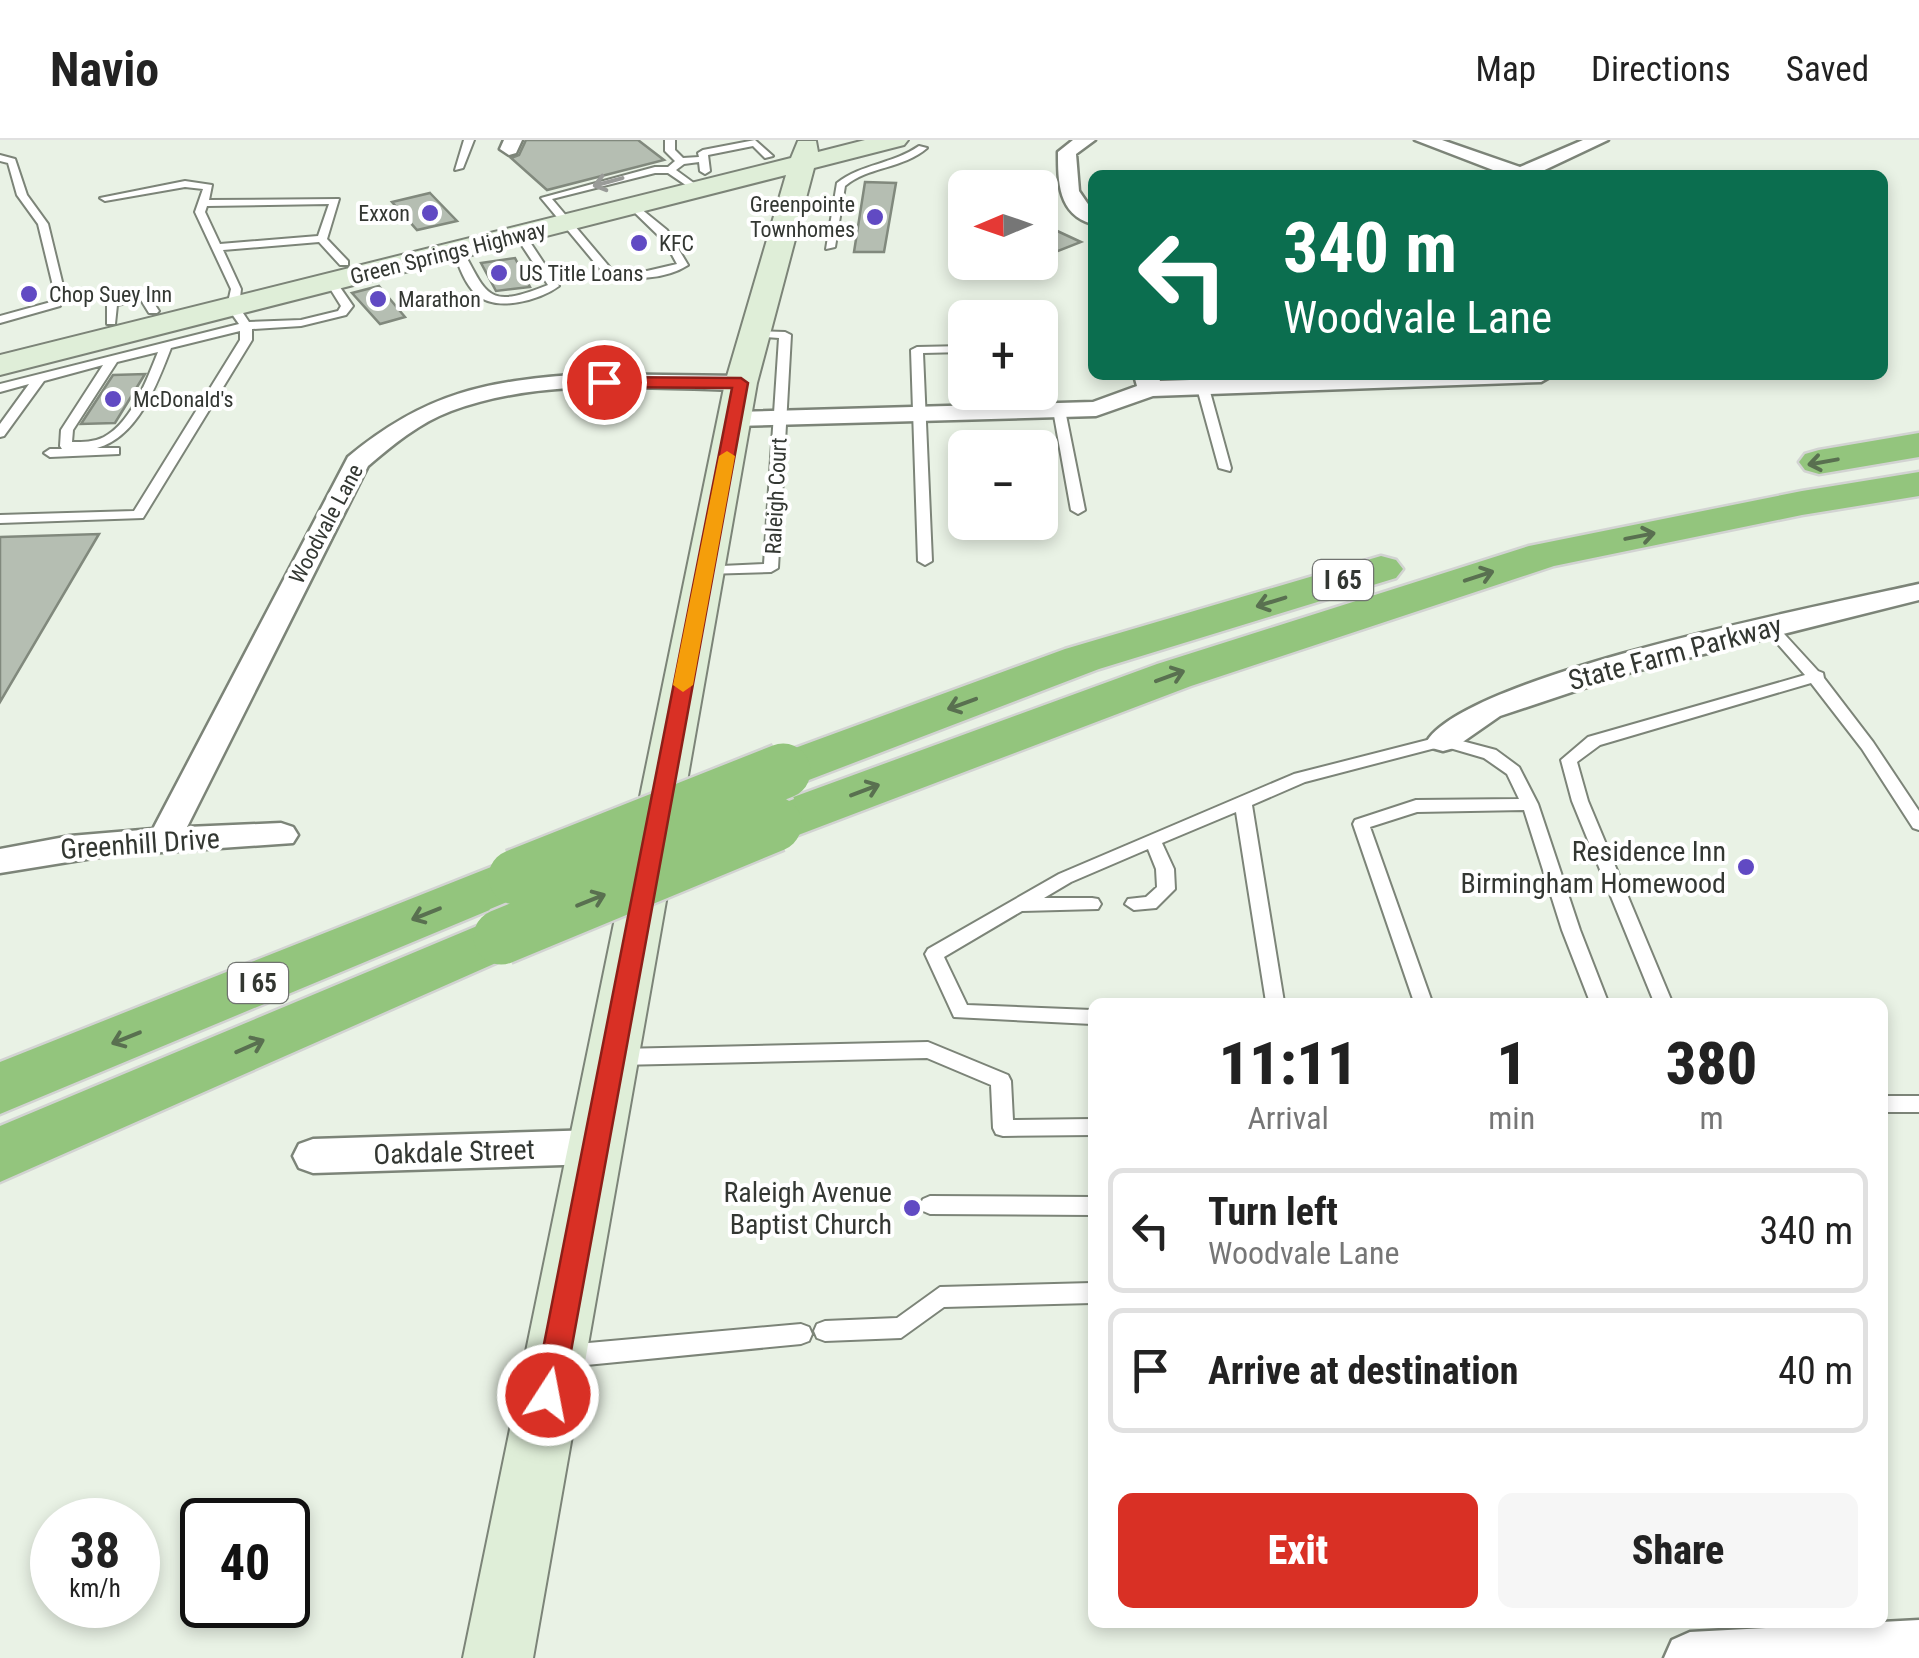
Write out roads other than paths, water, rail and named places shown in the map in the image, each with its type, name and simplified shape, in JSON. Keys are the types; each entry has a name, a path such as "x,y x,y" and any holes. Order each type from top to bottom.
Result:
{"highway":[{"name":"I 65","path":"0,1089 782,771 1082,659 1420,557 1754,474 1919,445"},
{"name":"I 65","path":"0,1155 501,937 774,824 1174,675 1544,555 1802,502 1919,484"}],"main road":[{"name":"Green Springs Highway","path":"0,365 238,308 338,273 690,172 791,152 910,142"},
{"name":"Green Springs Highway","path":"338,273 520,235 558,210 635,207 690,172 735,182 791,152"},
{"path":"498,1658 705,570 751,407 754,334 791,152"},
{"name":"Green Springs Highway","path":"0,350 153,312 238,308"}],"street":[{"path":"1424,140 1507,170"},
{"path":"1532,170 1599,140"},
{"path":"1072,144 1068,195 1080,213 1088,216"},
{"name":"Raleigh Court","path":"1058,410 1096,409 1148,382 1203,388 1284,380 1368,380"},
{"name":"Woodvale Lane","path":"164,839 357,462 382,436 440,405 532,385 751,407"},
{"name":"Raleigh Court","path":"751,407 922,415 951,410"},
{"name":"State Farm Parkway","path":"1443,741 1467,719 1498,704 1634,661 1919,592"},
{"name":"Greenhill Drive","path":"0,861 59,848 281,835"},
{"name":"Oakdale Street","path":"313,1156 595,1147"},
{"path":"1690,1658 1900,1651"}],"lane":[{"path":"458,168 469,140"},
{"path":"670,140 670,151 690,172"},
{"path":"830,247 840,185 860,173 901,162 910,142"},
{"path":"0,158 12,162 22,195 43,224 60,294 56,304 0,320"},
{"path":"0,520 138,515 246,340 219,247 200,212 209,187 201,184 105,198"},
{"path":"205,203 335,201 322,239 338,273"},
{"path":"558,210 609,273 625,276 670,271 684,264 662,229 635,207"},
{"path":"458,251 480,293 491,298 540,293 554,286 520,235"},
{"path":"219,247 322,239"},
{"path":"0,388 166,347 238,308"},
{"path":"114,444 166,347"},
{"path":"925,560 917,350 948,349"},
{"path":"112,361 64,438 114,444"},
{"path":"0,433 39,379"},
{"path":"1203,388 1226,468"},
{"name":"Raleigh Court","path":"705,570 772,568 751,407"},
{"path":"1058,410 1078,510"},
{"path":"50,452 114,444"},
{"path":"1769,626 1818,676 1863,735 1919,824"},
{"path":"1661,998 1580,801 1569,760 1594,741 1818,676"},
{"path":"1088,1017 961,1012 934,954 1065,878 1300,778 1443,741 1490,754 1513,771 1530,804 1599,998"},
{"path":"1243,802 1275,998"},
{"path":"1422,998 1361,824 1416,806 1530,804"},
{"path":"1134,904 1150,903 1166,889 1165,868 1153,841"},
{"path":"1018,905 1092,904"},
{"path":"612,1057 928,1050 1001,1080 1003,1128 1088,1127"},
{"path":"1888,1104 1919,1104"},
{"path":"930,1206 1088,1206"},
{"path":"556,1357 901,1328 940,1298 1088,1292"}],"place":[{"name":"Exxon","path":"430,213"},
{"name":"Greenpointe Townhomes","path":"875,217"},
{"name":"KFC","path":"639,243"},
{"name":"US Title Loans","path":"499,273"},
{"name":"Chop Suey Inn","path":"29,294"},
{"name":"Marathon","path":"378,299"},
{"name":"McDonald's","path":"113,399"},
{"name":"Residence Inn Birmingham Homewood","path":"1746,867"},
{"name":"Raleigh Avenue Baptist Church","path":"912,1208"}]}
